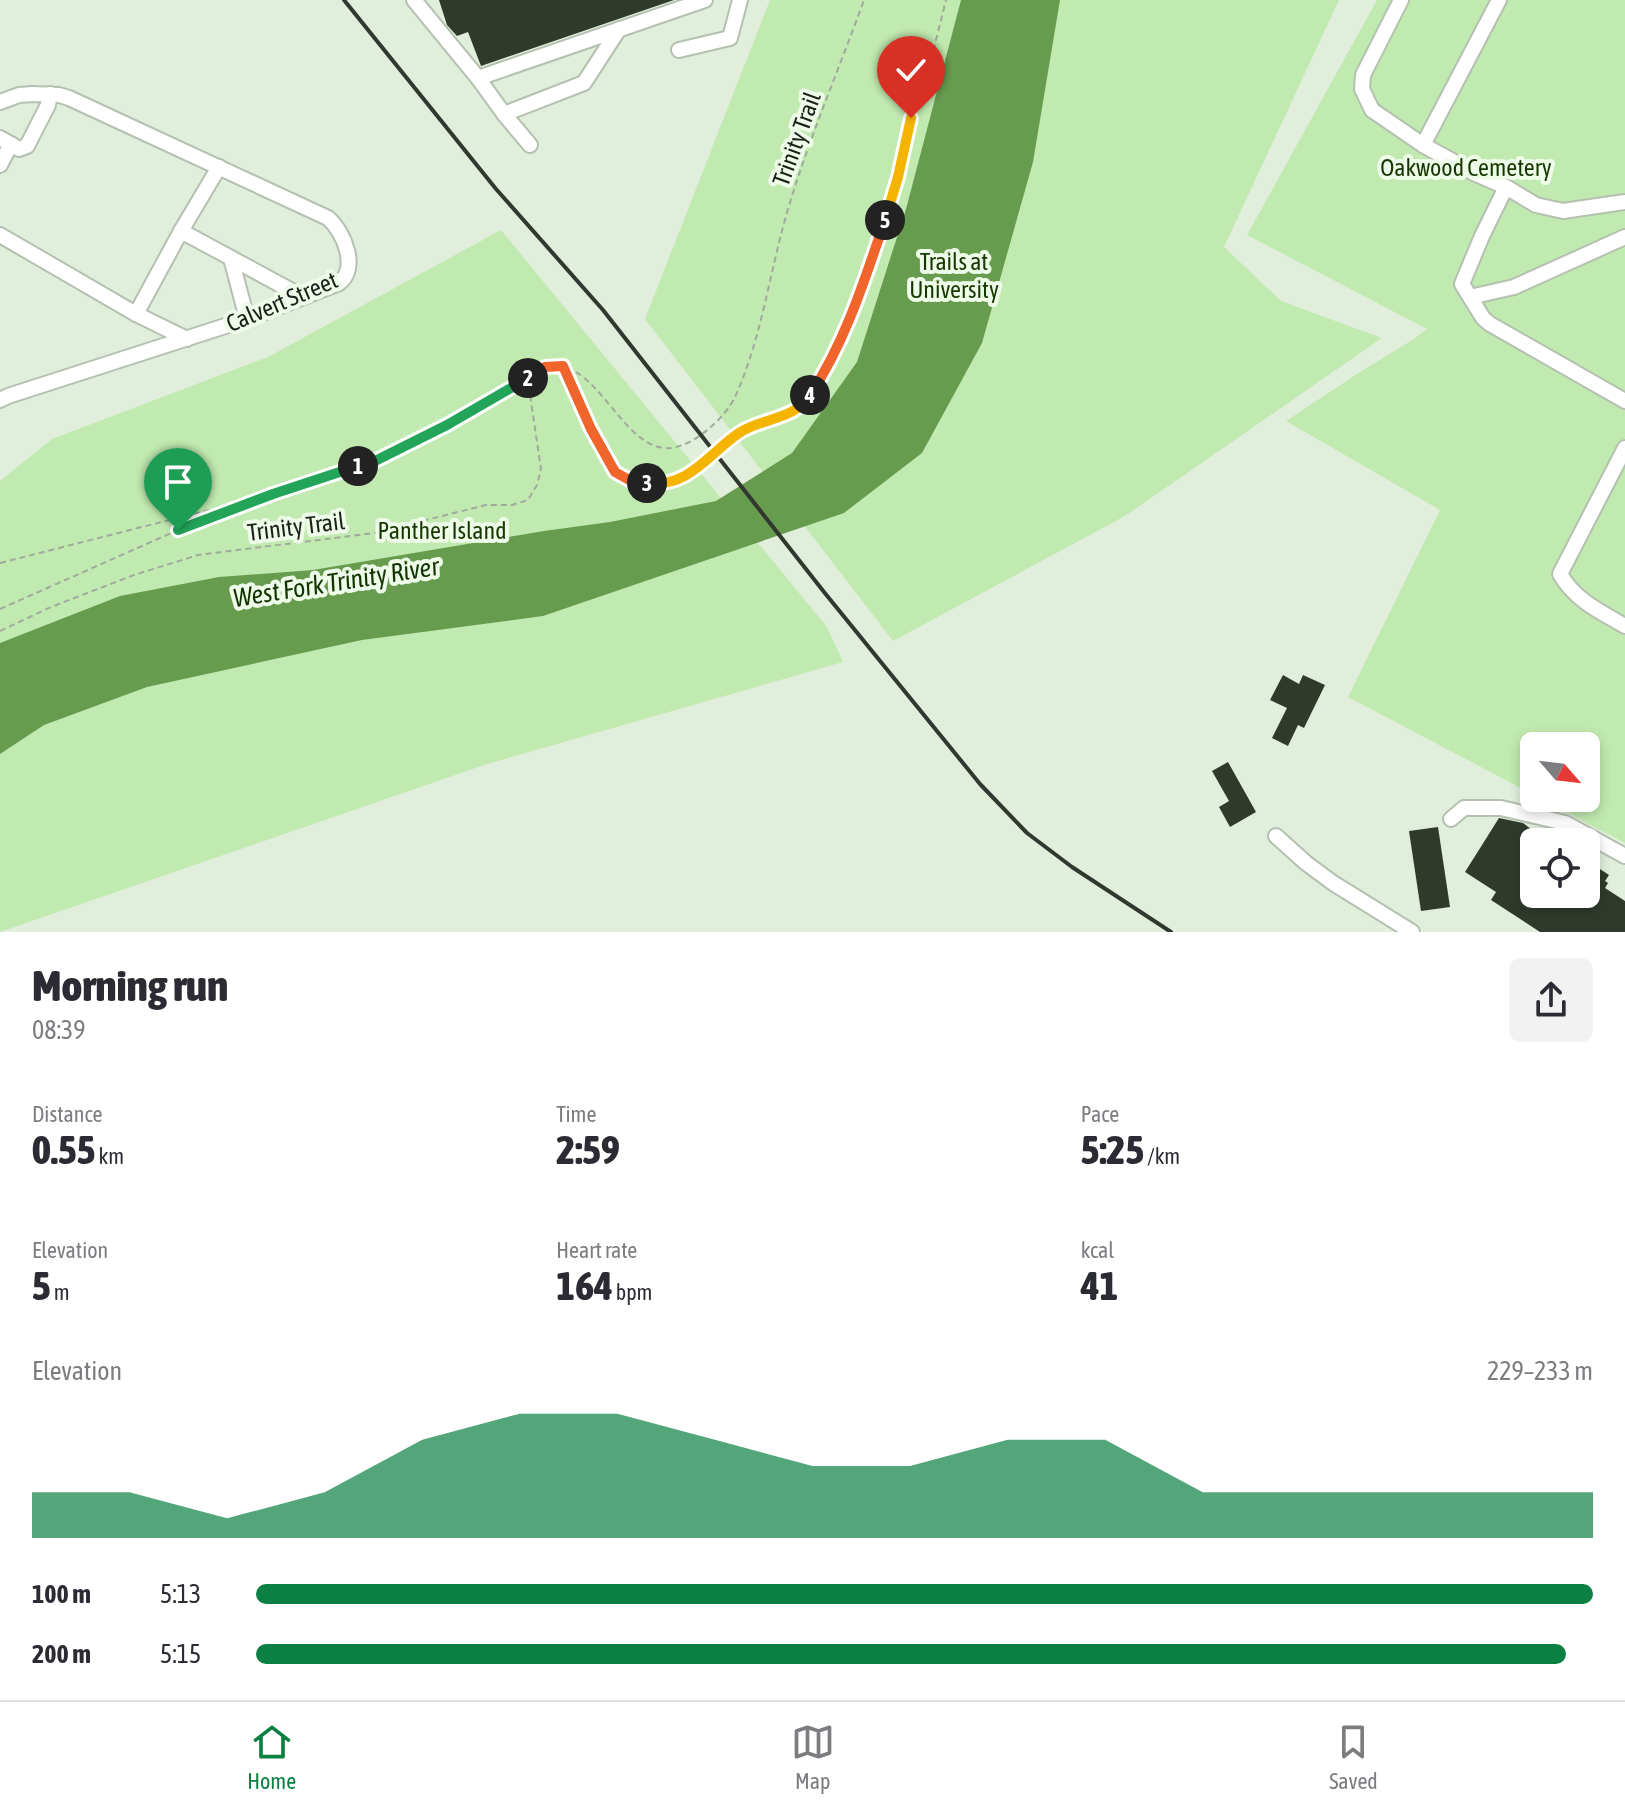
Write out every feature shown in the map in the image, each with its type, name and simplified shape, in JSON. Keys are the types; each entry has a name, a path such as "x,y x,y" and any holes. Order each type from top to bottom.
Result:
{"street":[{"path":"414,0 530,145"},
{"path":"478,78 705,0"},
{"path":"679,50 730,38 740,0"},
{"path":"1401,0 1363,75 1362,89 1372,110 1423,145 1536,205 1563,211 1625,202"},
{"path":"1423,145 1499,0"},
{"path":"504,114 584,83 619,29"},
{"path":"0,165 5,141 19,149 27,146 48,105 50,94"},
{"name":"Calvert Street","path":"0,102 19,95 50,94 69,98 320,213 334,223 348,255 349,271 339,283 247,319 0,400"},
{"path":"136,314 219,167"},
{"path":"1506,187 1462,284 1490,324 1625,401"},
{"path":"181,231 303,297"},
{"path":"0,235 136,314 187,339"},
{"path":"1470,297 1514,287 1625,237"},
{"path":"231,258 247,319"},
{"path":"1625,448 1560,574 1568,588 1583,602 1625,626"},
{"path":"1451,819 1464,808 1501,808 1565,823 1625,856"},
{"path":"1276,836 1333,883 1412,932"}],"path":[{"name":"Trinity Trail","path":"0,609 178,530 273,494 375,461 447,425 545,367 563,366 576,372 592,385 619,417 654,447 672,448 696,439 721,418 734,398 764,310 787,213 864,0"},
{"path":"563,366 591,429 615,472 631,481 663,485 702,465 739,433 762,422 783,417 806,402 827,370 874,254 946,0"},
{"name":"Trinity Trail","path":"0,631 51,607 134,575 198,555 374,533 486,505 512,505 528,500 537,485 541,469 528,378"},
{"name":"Trinity Trail","path":"0,563 273,494"}],"green space":[{"name":"Trails at University","path":"770,0 1339,0 1224,247 1281,301 1382,338 1125,516 893,641 645,319"},
{"name":"Oakwood Cemetery","path":"1377,0 1625,0 1625,843 1566,812 1600,812 1600,732 1520,732 1520,788 1348,697 1440,510 1286,421 1427,329 1247,235"},
{"name":"Panther Island","path":"501,230 827,627 843,662 487,764 0,932 0,481 52,439 268,357"}],"water":[{"name":"West Fork Trinity River","path":"961,0 1060,0 1033,162 982,343 922,453 844,513 543,616 362,640 147,687 44,725 0,754 0,643 120,596 219,577 313,570 610,522 716,501 792,453 857,362 906,209"}],"building":[{"path":"439,0 674,0 481,66 468,32 457,36 447,25"},
{"path":"1283,675 1299,684 1303,675 1325,685 1304,728 1298,725 1288,746 1272,738 1287,708 1270,700"},
{"path":"1228,762 1256,812 1230,827 1219,807 1229,801 1212,771"},
{"path":"1499,818 1523,823 1530,828 1520,828 1520,908 1600,908 1600,869 1609,875 1605,888 1625,901 1625,932 1540,932 1491,900 1496,892 1465,872"},
{"path":"1438,827 1450,907 1421,911 1409,831"}],"railway":[{"path":"344,0 496,189 603,310 824,592 980,784 1027,833 1072,867 1171,932"}],"route":[{"path":"178,530 273,494 375,461 447,425 545,367 563,366 591,429 615,472 631,481 663,485 689,473 739,433 762,422 783,417 806,402 827,370 874,254 898,177 911,118"}]}
